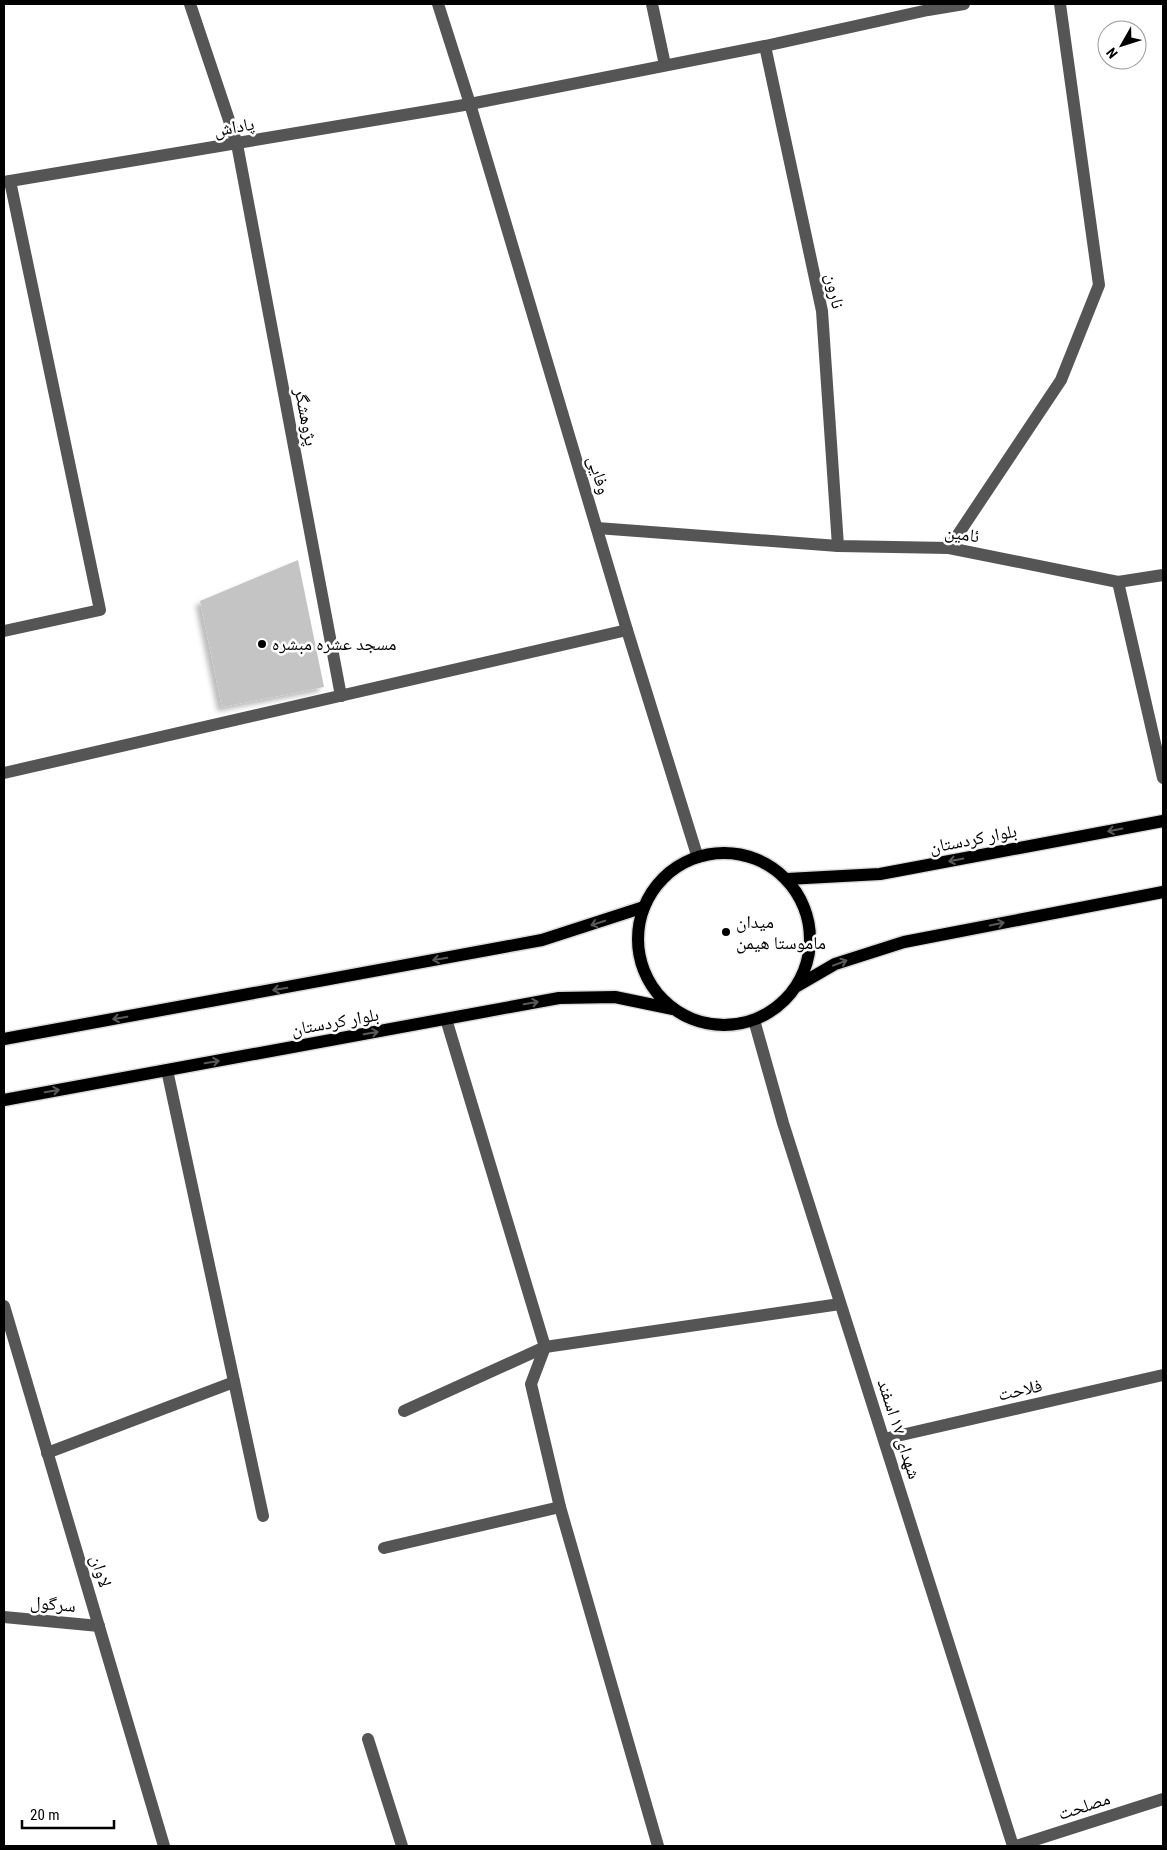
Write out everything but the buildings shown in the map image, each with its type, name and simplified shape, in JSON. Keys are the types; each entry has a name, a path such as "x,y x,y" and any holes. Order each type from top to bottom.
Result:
{"main road":[{"name":"بلوار کردستان","path":"787,879 880,874 1163,821"},
{"path":"797,986 808,960 810,931 803,903 787,879 764,862 737,854 697,855 681,863 659,882 644,906 638,934 641,963 653,989 673,1009 698,1022 727,1026 754,1020 778,1007 797,986 835,964 904,942 1163,892"},
{"path":"4,1039 542,940 644,906"},
{"name":"بلوار کردستان","path":"4,1100 559,998 616,997 673,1009"}],"street":[{"name":"پژوهشگر","path":"190,4 237,144 342,696"},
{"name":"وفایی","path":"438,4 697,855"},
{"path":"652,4 665,65"},
{"name":"پاداش","path":"7,182 470,104 765,46 928,7 964,4"},
{"path":"949,548 1061,380 1099,285 1060,4"},
{"name":"نارون","path":"765,46 822,311 838,546"},
{"path":"4,631 100,610 7,182"},
{"name":"ئامین","path":"597,528 838,546 949,548 1118,582"},
{"path":"1163,575 1118,582 1163,778"},
{"path":"4,773 627,630"},
{"path":"446,1019 545,1347 531,1384 560,1507 658,1846"},
{"name":"شهدای ۱۷ اسفند","path":"754,1020 783,1123 1014,1846"},
{"path":"167,1070 264,1516"},
{"path":"404,1411 545,1347 840,1304"},
{"name":"لاوان","path":"4,1306 164,1846"},
{"name":"فلاحت","path":"884,1439 1163,1376"},
{"path":"47,1453 234,1382"},
{"path":"384,1548 560,1507"},
{"name":"سرگول","path":"4,1617 99,1626"},
{"path":"368,1739 402,1846"},
{"name":"مصلحت","path":"1014,1846 1163,1799"}],"place":[{"name":"مسجد عشره مبشره","path":"262,644"},
{"name":"میدان ماموستا هیمن","path":"726,932"}]}
